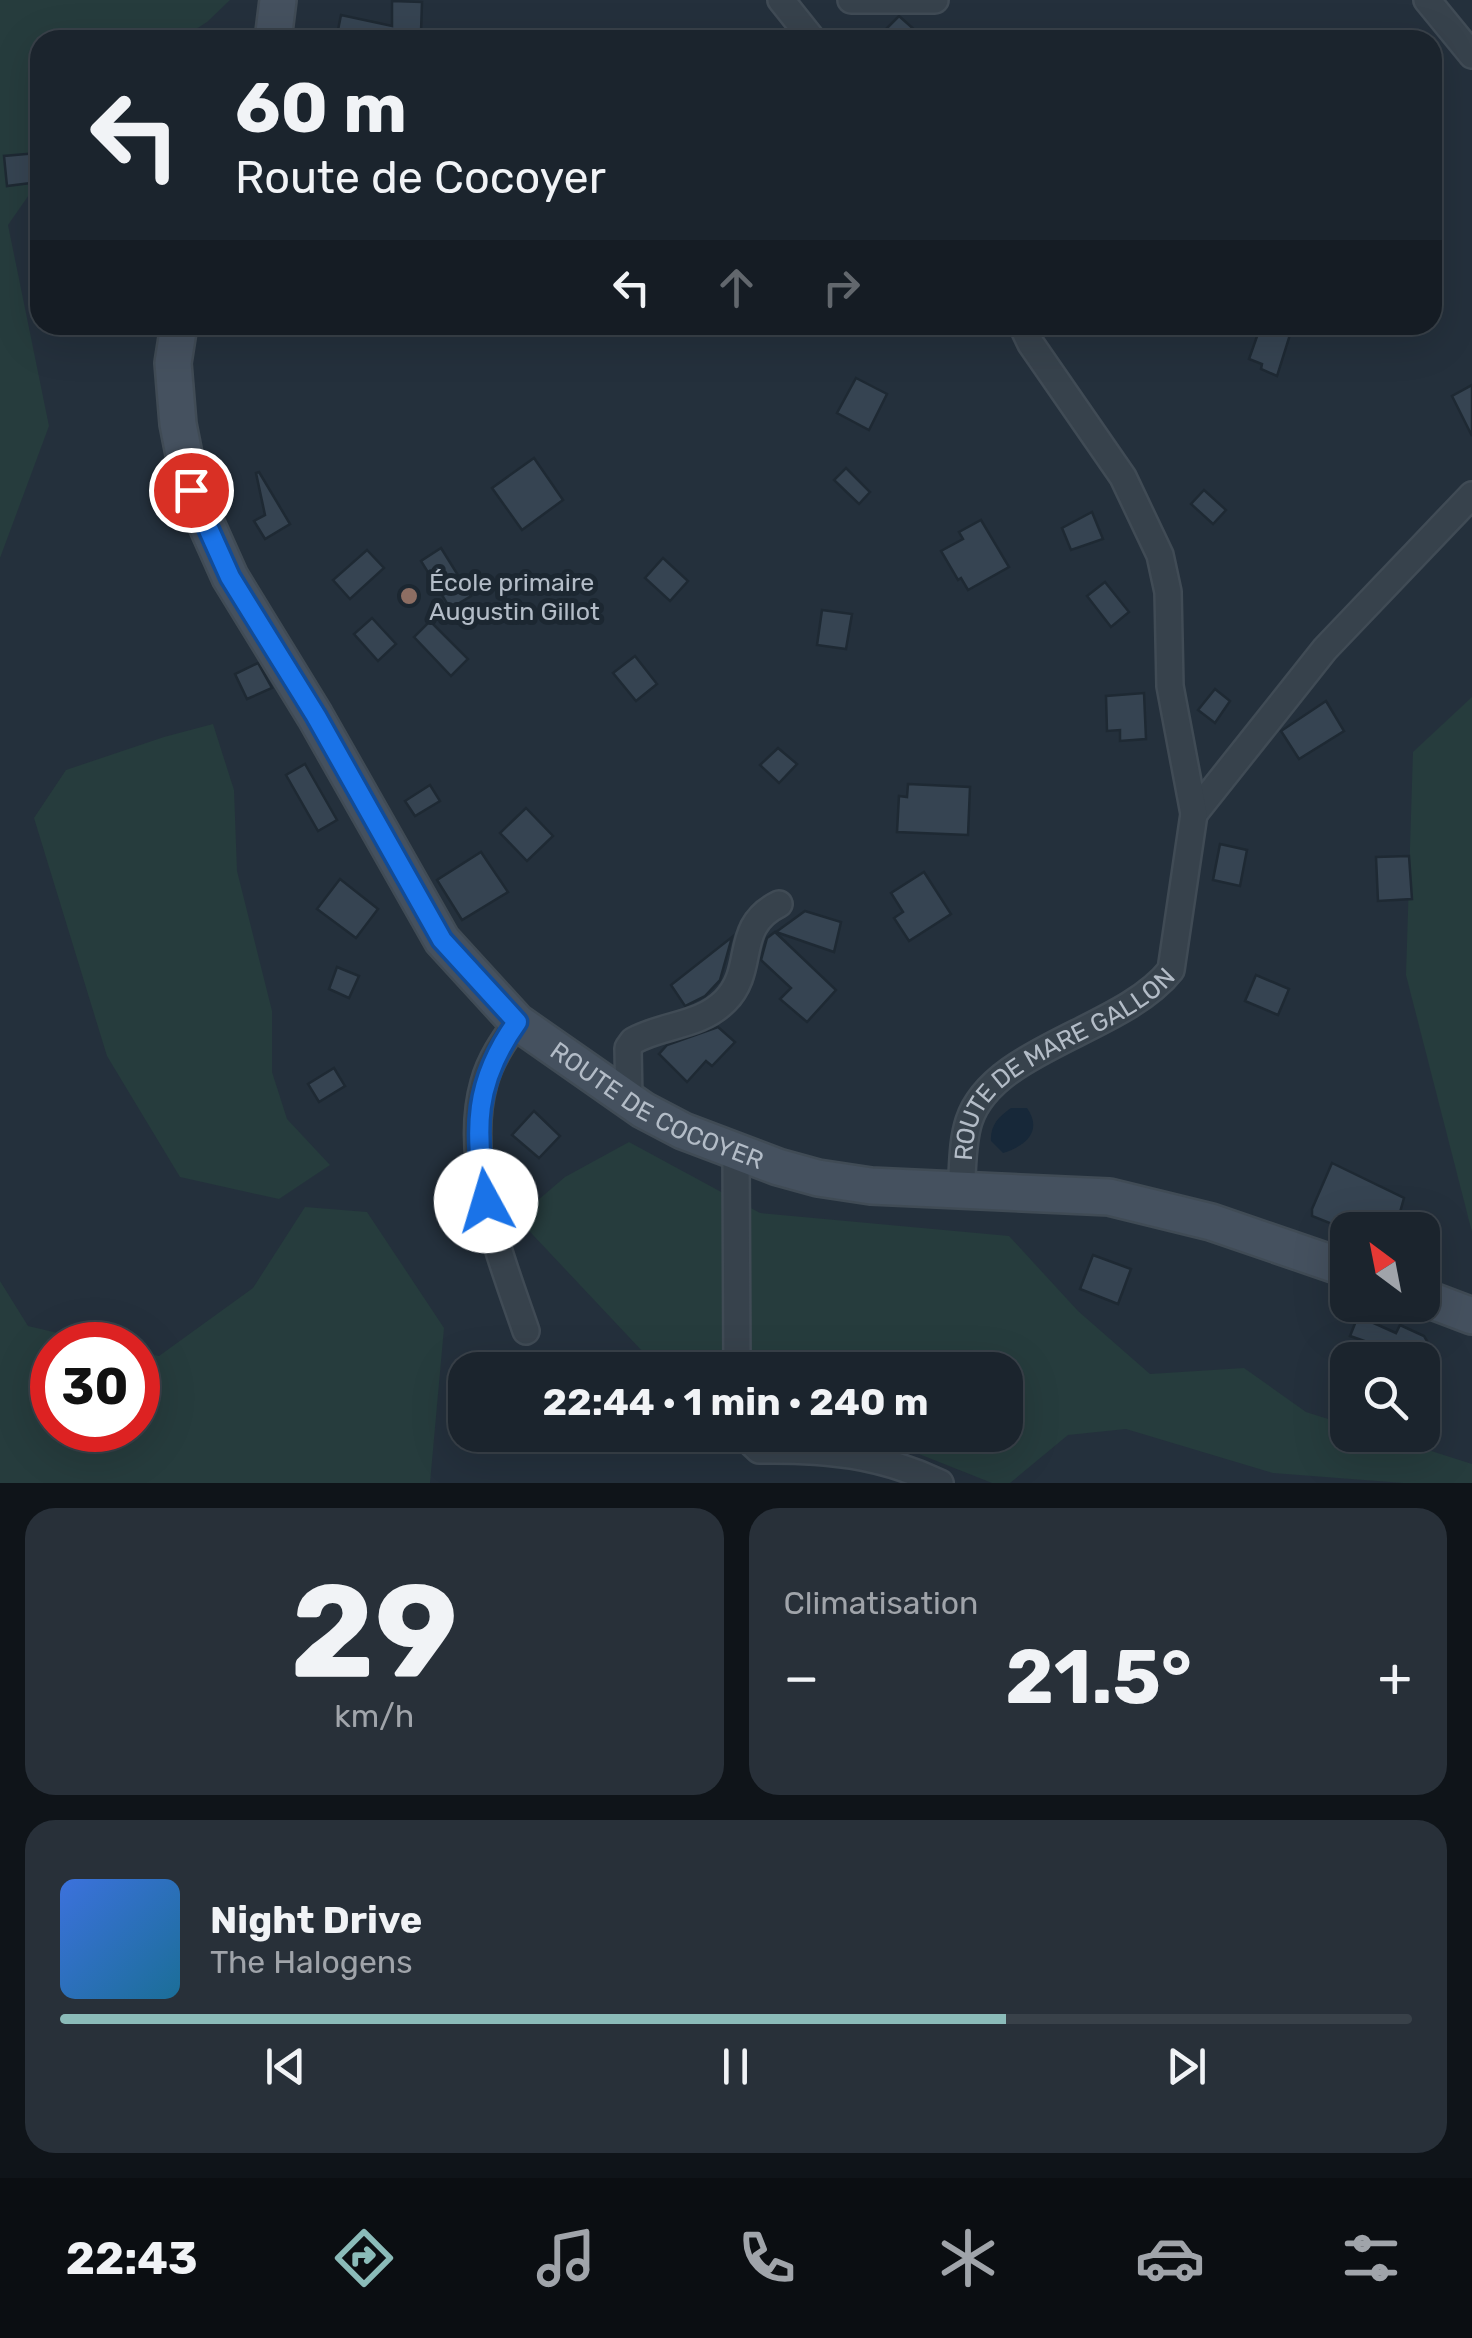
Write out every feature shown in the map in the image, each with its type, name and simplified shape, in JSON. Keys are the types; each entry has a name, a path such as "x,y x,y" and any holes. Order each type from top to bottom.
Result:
{"main road":[{"path":"275,30 278,0"},
{"name":"ROUTE DE COCOYER","path":"177,335 173,362 178,424 191,490 230,577 316,716 442,940 517,1022 629,1101 683,1131 736,1153 818,1178 871,1186 1109,1197 1211,1222 1330,1263"},
{"path":"1440,1304 1472,1316"}],"street":[{"path":"781,0 805,30"},
{"path":"850,0 935,0"},
{"path":"1427,0 1472,55"},
{"name":"ROUTE DE MARE GALLON","path":"961,1191 968,1123 994,1084 1023,1061 1136,1002 1157,988 1172,970 1194,814 1170,686 1168,592 1160,555 1122,477 1026,335"},
{"path":"1194,814 1325,649 1472,495"},
{"path":"629,1101 628,1048 641,1036 700,1018 721,1006 739,986 749,932 765,911 779,904"},
{"path":"517,1022 500,1046 483,1084 479,1131 490,1228 526,1330"},
{"path":"736,1153 737,1352"},
{"path":"823,1452 866,1456 940,1483"}],"green space":[{"path":"0,0 230,0 195,30 30,30 30,193 8,225 49,426 0,558"},
{"path":"1472,697 1472,1232 1406,975 1413,752"},
{"path":"213,724 234,790 237,871 272,1011 272,1072 287,1119 330,1165 279,1199 180,1177 107,1056 34,818 66,770"},
{"path":"629,1142 760,1213 1009,1236 1078,1311 1150,1374 1244,1368 1306,1412 1330,1420 1330,1452 1434,1452 1472,1464 1472,1483 1403,1483 1273,1473 1126,1429 1068,1435 1010,1483 992,1483 914,1452 1023,1452 1023,1352 643,1352 517,1218 565,1177"},
{"path":"305,1207 367,1212 444,1328 430,1483 0,1483 0,1281 30,1326 30,1452 160,1452 160,1355 253,1288"}],"water":[{"path":"1011,1108 1027,1108 1033,1130 1025,1142 1003,1153 991,1141 992,1131"}],"building":[{"path":"392,1 422,2 421,30 338,30 341,15 392,26"},
{"path":"899,16 915,30 885,30"},
{"path":"30,154 30,183 7,186 4,156"},
{"path":"1257,335 1290,335 1277,376 1249,359"},
{"path":"856,378 887,394 869,430 837,413"},
{"path":"1472,385 1472,436 1452,396"},
{"path":"534,458 563,500 522,530 492,488"},
{"path":"846,468 870,492 859,504 834,480"},
{"path":"259,472 290,524 265,539 254,521 265,515 256,473"},
{"path":"1204,490 1226,510 1213,524 1191,504"},
{"path":"1092,512 1103,539 1071,550 1062,528"},
{"path":"981,520 1009,567 968,590 941,551 963,539 959,532"},
{"path":"441,548 471,596 456,605 448,605 421,561"},
{"path":"367,550 384,568 350,599 333,580"},
{"path":"663,558 688,581 670,601 645,578"},
{"path":"1105,582 1129,612 1111,627 1087,596"},
{"path":"822,610 852,614 846,649 817,645"},
{"path":"372,618 396,644 378,661 354,634"},
{"path":"430,621 468,659 451,676 414,637"},
{"path":"635,656 657,684 636,701 613,673"},
{"path":"258,663 272,688 247,699 235,674"},
{"path":"1215,689 1230,701 1215,723 1198,710"},
{"path":"1144,693 1146,739 1120,741 1120,730 1107,731 1106,696"},
{"path":"1326,701 1344,731 1299,759 1281,731"},
{"path":"778,748 797,764 779,783 760,765"},
{"path":"305,764 337,820 318,831 286,775"},
{"path":"908,784 970,787 968,835 897,832 899,796 907,797"},
{"path":"430,785 440,801 415,816 405,801"},
{"path":"526,808 553,836 527,861 500,833"},
{"path":"1220,844 1247,850 1240,886 1213,880"},
{"path":"481,852 508,892 462,920 437,880"},
{"path":"1409,856 1412,899 1378,901 1376,857"},
{"path":"924,872 951,914 909,941 894,918 903,912 891,893"},
{"path":"340,879 378,909 356,938 317,909"},
{"path":"805,911 841,922 834,952 776,932"},
{"path":"775,932 836,990 807,1022 780,999 791,988 761,960 767,938"},
{"path":"732,937 720,980 705,996 685,1006 671,985"},
{"path":"337,967 359,976 349,998 329,989"},
{"path":"1256,975 1289,989 1278,1015 1245,1001"},
{"path":"718,1027 735,1042 712,1066 706,1061 687,1082 659,1054 667,1045"},
{"path":"334,1068 345,1086 319,1102 308,1084"},
{"path":"534,1111 560,1136 539,1158 512,1135"},
{"path":"1332,1163 1404,1198 1400,1212 1330,1212 1330,1223 1312,1216"},
{"path":"1093,1255 1131,1269 1118,1304 1080,1289"},
{"path":"1356,1322 1371,1322 1396,1333 1400,1325 1427,1341 1367,1342 1350,1336"}],"place":[{"name":"École primaire Augustin Gillot","path":"409,596"}],"route":[{"path":"191,490 230,577 316,716 442,940 517,1022 500,1046 483,1084 479,1131 486,1201"}]}
